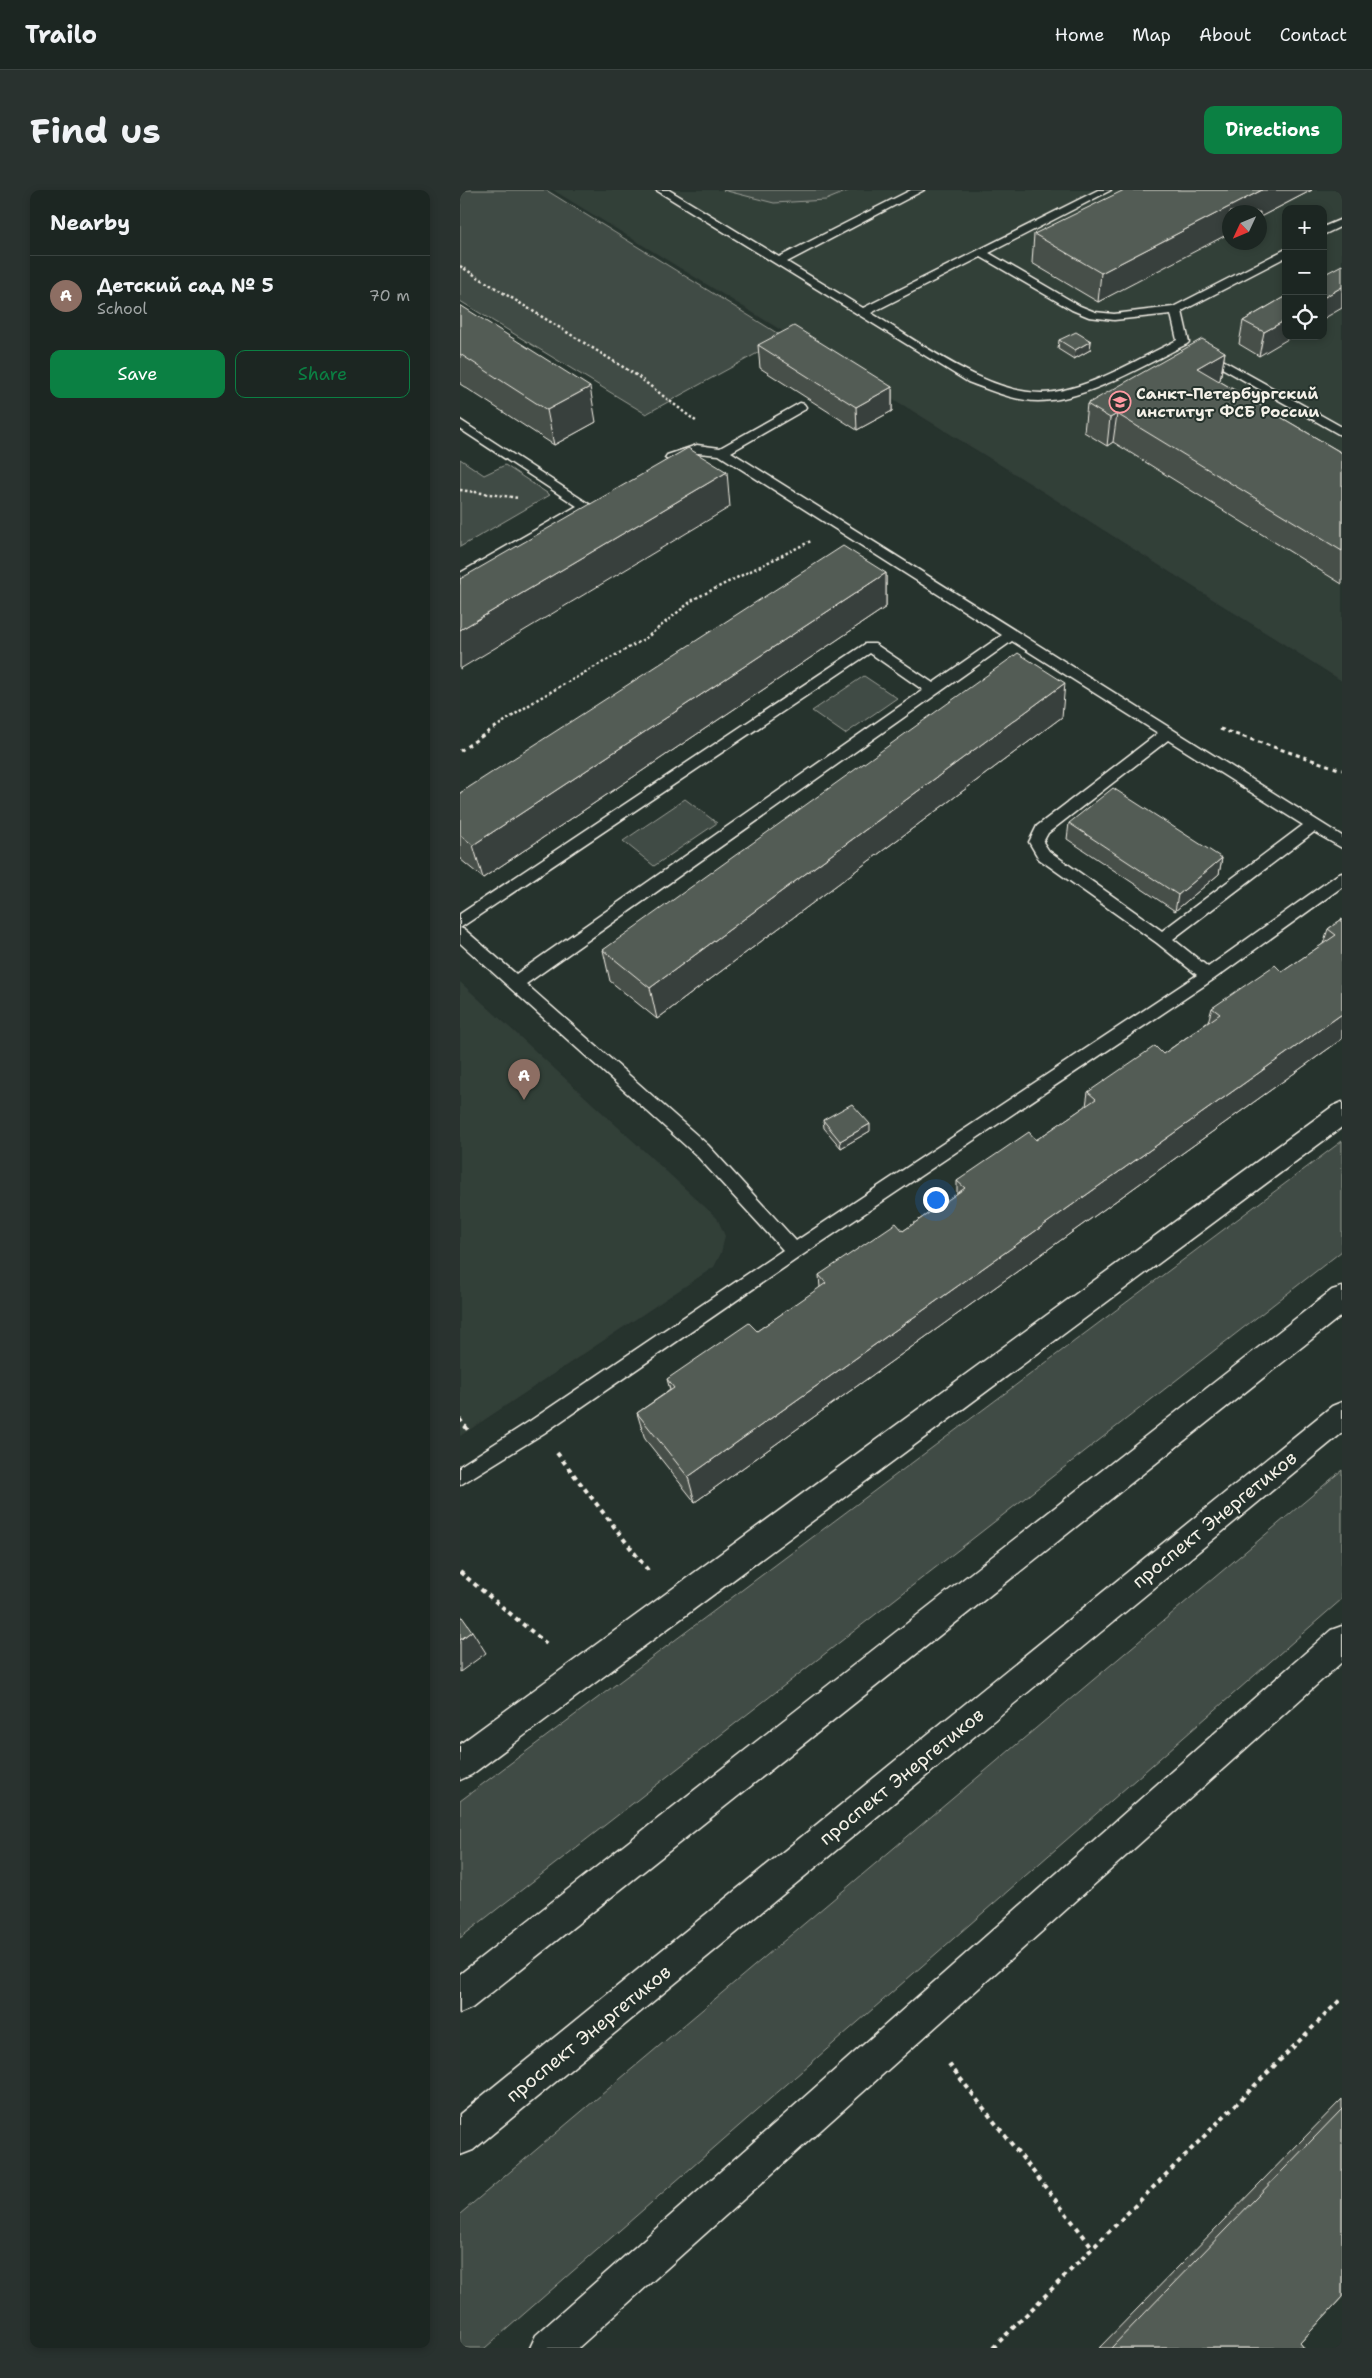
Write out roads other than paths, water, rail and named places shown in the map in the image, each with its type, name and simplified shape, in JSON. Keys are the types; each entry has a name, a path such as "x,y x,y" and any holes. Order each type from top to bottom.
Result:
{"main road":[{"path":"460,1764 1342,1113"},
{"path":"460,1996 1342,1299"},
{"name":"проспект Энергетиков","path":"460,2137 1342,1414"},
{"path":"549,2348 1342,1641"}],"lane":[{"path":"661,190 972,379 1004,391 1038,397 1070,393 1183,342"},
{"path":"779,261 920,190"},
{"path":"864,312 1106,190"},
{"path":"1327,230 1342,222"},
{"path":"981,253 1076,308 1093,315 1114,318 1176,310 1282,254"},
{"path":"1176,310 1183,342 1342,432"},
{"path":"717,450 800,407"},
{"path":"460,424 590,504 460,578"},
{"path":"658,465 674,456 697,448 717,450 1169,732 1342,843"},
{"path":"515,982 1013,634"},
{"path":"460,922 870,647 933,690"},
{"path":"1169,732 1042,830 1036,842 1044,855 1162,939 1208,975"},
{"path":"1162,939 1313,824"},
{"path":"460,1476 1208,975 1342,879"},
{"path":"460,934 702,1150 795,1251"}],"place":[{"name":"Санкт-Петербургский институт ФСБ России","path":"1120,402"},
{"name":"Детский сад № 5","path":"524,1100"}]}
